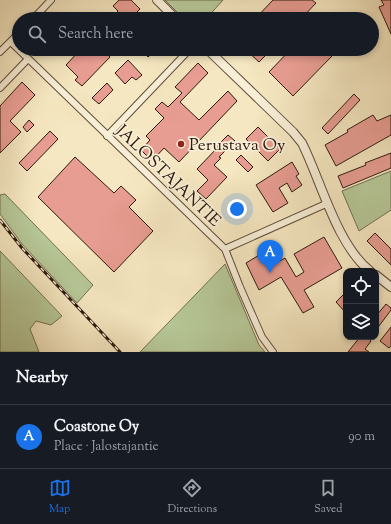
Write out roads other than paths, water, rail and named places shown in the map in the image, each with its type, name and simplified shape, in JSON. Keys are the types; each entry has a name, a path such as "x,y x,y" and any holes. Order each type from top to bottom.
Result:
{"street":[{"path":"40,12 51,0"},
{"path":"157,0 169,12"},
{"path":"0,52 11,42"},
{"name":"JALOSTAJANTIE","path":"25,56 225,249 262,337 273,352"},
{"path":"107,136 183,56"},
{"path":"214,56 293,132 302,143 345,241 355,256 367,268"},
{"path":"0,88 28,59"},
{"path":"225,249 328,203"},
{"path":"379,278 391,287"}],"railway":[{"path":"0,220 22,248 120,352"}],"place":[{"name":"Perustava Oy","path":"181,144"},
{"name":"Coastone Oy","path":"270,273"}]}
